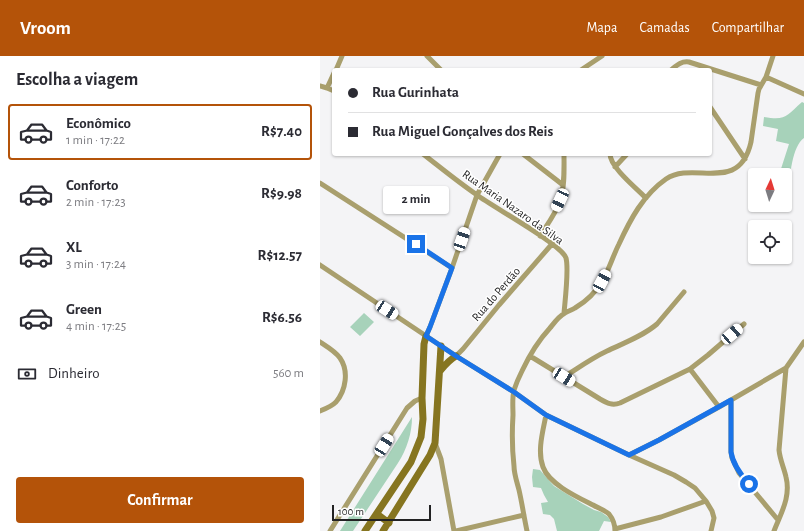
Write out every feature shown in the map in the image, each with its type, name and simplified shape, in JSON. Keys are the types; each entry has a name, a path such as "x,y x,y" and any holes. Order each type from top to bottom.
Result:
{"street":[{"path":"337,68 342,56"},
{"path":"427,56 439,68"},
{"path":"584,68 602,56"},
{"path":"527,531 514,467 512,427 514,392 530,356 538,341 564,313 584,302 595,292 607,272 630,220 654,189 666,179 674,175 722,173 738,166 745,159 749,150 753,130 758,94 773,56"},
{"path":"673,68 680,62 684,61 708,68"},
{"path":"693,63 694,68"},
{"path":"712,69 761,85"},
{"path":"766,76 804,94"},
{"path":"328,88 332,78"},
{"path":"320,86 332,90"},
{"path":"712,111 745,159"},
{"name":"Rua Maria Nazaro da Silva","path":"426,156 477,195 552,244 564,254 567,264 564,313"},
{"path":"365,531 412,462 421,437 423,419 422,398 424,344 426,336 452,268 477,195 499,156"},
{"path":"526,156 563,184"},
{"path":"540,236 550,221 560,200 563,184 564,156"},
{"path":"610,156 610,159 615,167 646,198"},
{"path":"615,167 625,156"},
{"path":"320,183 452,268"},
{"name":"Rua do Perdão","path":"456,356 552,244"},
{"path":"320,266 456,356 514,392 546,415 674,475 695,488 712,511 713,524 711,531"},
{"path":"564,377 605,352 639,336 652,328 684,292"},
{"path":"530,356 606,403 614,405 690,368 708,355 744,324"},
{"path":"320,342 340,358 346,374 343,391 336,402 320,411"},
{"path":"629,455 719,407 786,368 804,342"},
{"path":"383,531 430,455 435,443 441,346"},
{"path":"440,371 447,362 456,356"},
{"path":"690,368 719,407"},
{"path":"774,531 786,500 787,488 787,478 779,450 786,368"},
{"path":"330,531 407,408 422,398"},
{"path":"731,400 732,458 739,473 778,520"},
{"path":"546,415 541,442 541,460 545,471 564,489 606,512 612,519 615,530 661,517 706,501"},
{"path":"435,443 442,459 455,531 524,515"},
{"path":"376,514 389,523"}],"green space":[{"path":"802,102 804,103 804,138 800,142 794,155 791,168 781,168 789,144 776,141 778,129 763,126 764,117 781,118 789,114"},
{"path":"364,313 374,322 360,336 350,327"},
{"path":"412,417 408,441 398,463 353,531 340,531"},
{"path":"533,469 540,470 554,486 583,504 601,512 608,517 611,522 604,521 599,531 557,531 554,519 550,515 543,514 541,503 548,502 541,488 533,487"}],"route":[{"path":"416,244 452,268 426,336 514,392 546,415 629,455 731,400 732,458 739,473 749,484"}]}
